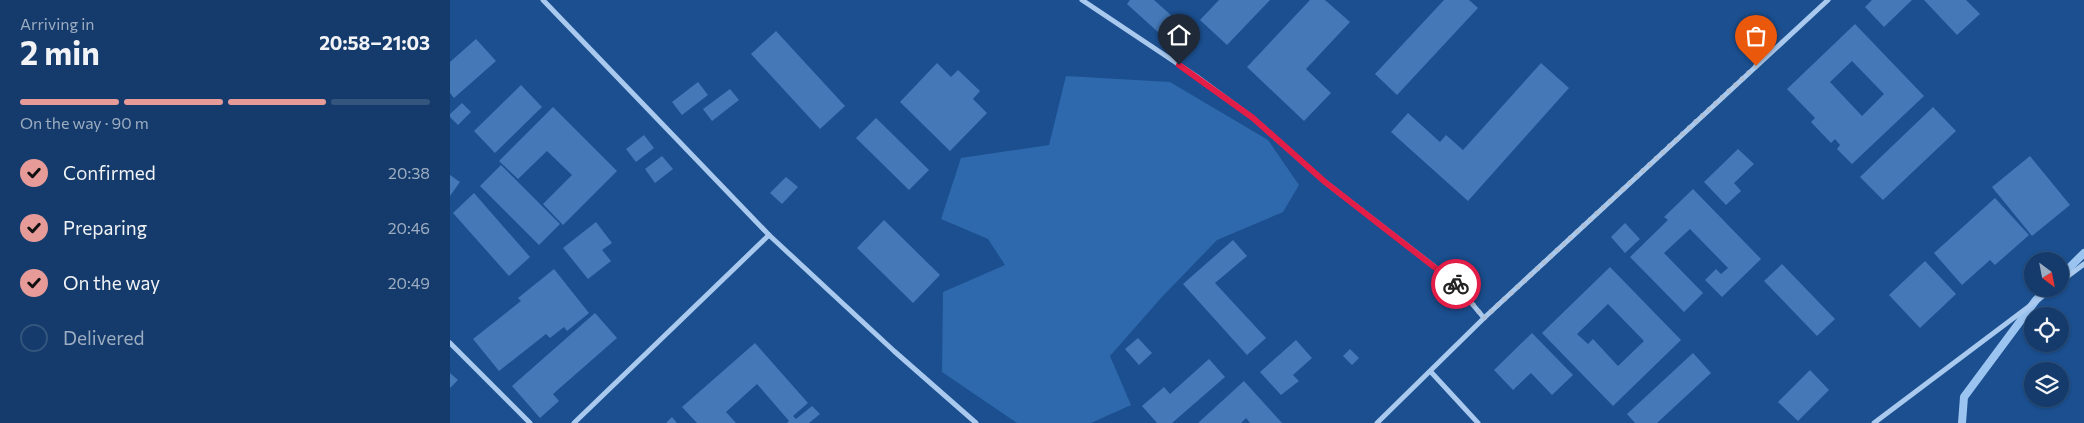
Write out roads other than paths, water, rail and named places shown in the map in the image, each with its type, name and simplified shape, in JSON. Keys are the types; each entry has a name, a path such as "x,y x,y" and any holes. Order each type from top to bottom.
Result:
{"street":[{"path":"544,0 769,235 894,351 976,423"},
{"path":"1082,0 1196,76 1253,118 1325,182 1454,280 1484,318"},
{"path":"1377,423 1484,318 1828,0"},
{"path":"574,423 595,400 769,235"},
{"path":"2069,275 2084,264"},
{"path":"1874,423 2040,298"},
{"path":"450,343 530,423"},
{"path":"1431,372 1478,423"}],"waterway":[{"path":"2069,268 2084,253"},
{"path":"1962,423 1964,397 2038,298"}]}
